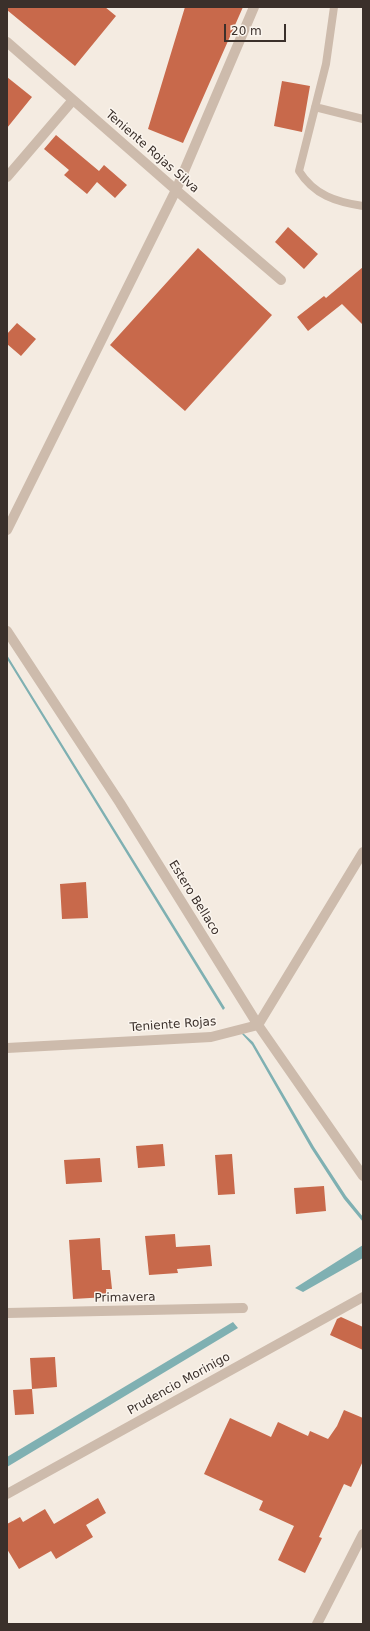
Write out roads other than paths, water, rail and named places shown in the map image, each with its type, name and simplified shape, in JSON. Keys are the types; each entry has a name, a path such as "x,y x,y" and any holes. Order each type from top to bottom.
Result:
{"street":[{"path":"7,530 176,190 254,7"},
{"name":"Teniente Rojas Silva","path":"7,42 281,280"},
{"path":"7,177 73,100"},
{"name":"Estero Bellaco","path":"7,631 120,803 258,1025 363,1176"},
{"path":"258,1025 363,852"},
{"name":"Teniente Rojas","path":"7,1048 211,1037 258,1025"},
{"name":"Prudencio Morinigo","path":"7,1494 363,1297"},
{"name":"Primavera","path":"7,1313 243,1308"},
{"path":"317,1624 363,1534"}],"lane":[{"path":"334,7 326,64 299,171 306,182 324,195 342,203 363,206"},
{"path":"315,107 363,119"}],"water":[{"path":"7,655 225,1008 223,1010 7,659"},
{"path":"243,1033 253,1042 314,1147 346,1196 363,1217 363,1222 344,1199 311,1148 252,1045 242,1034"},
{"path":"363,1245 363,1258 303,1292 295,1288"},
{"path":"233,1322 238,1328 7,1467 7,1457"}]}
